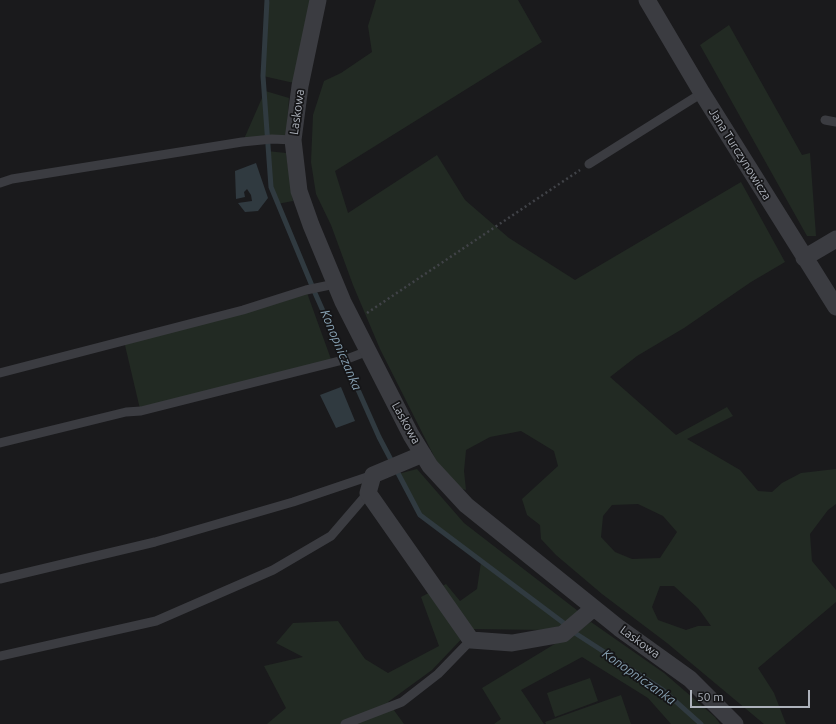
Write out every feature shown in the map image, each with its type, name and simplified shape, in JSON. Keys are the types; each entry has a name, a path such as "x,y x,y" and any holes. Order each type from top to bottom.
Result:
{"street":[{"name":"Laskowa","path":"318,0 300,86 293,140 295,175 303,206 335,284 411,435 438,476 466,505 591,606 690,679 735,724"},
{"name":"Jana Turczynowicza","path":"647,0 702,93 836,307"},
{"path":"804,258 836,239"},
{"path":"423,454 395,464 373,475 368,493 471,640 512,643 563,634 589,612 591,606"}],"lane":[{"path":"590,164 702,93"},
{"path":"825,120 836,122"},
{"path":"0,183 116,162 260,140 293,140"},
{"path":"0,373 242,310 306,290 335,284"},
{"path":"0,443 126,412 141,411 347,359 368,352"},
{"path":"0,579 155,542 294,502 373,475"},
{"path":"0,656 156,620 272,570 331,536 368,493"},
{"path":"345,724 402,702 438,674 471,640"}],"path":[{"path":"353,322 590,164"}],"shaded area":[{"path":"270,0 313,0 294,83 263,76 267,7"},
{"path":"376,0 518,0 542,42 335,171 348,213 437,155 465,200 509,238 575,280 741,182 785,262 751,282 684,328 637,356 610,377 676,435 727,407 733,416 687,439 740,470 758,491 772,492 782,483 801,473 836,469 836,504 828,510 810,534 812,561 836,590 836,602 758,668 774,693 786,724 764,724 667,643 602,594 556,555 541,539 540,525 527,515 522,499 558,466 554,451 521,431 490,437 466,450 464,471 466,490 454,486 438,464 380,349 353,285 331,225 316,194 311,162 313,115 324,81 341,73 372,52 368,26","holes":["638,504 663,516 677,532 660,558 632,559 615,552 601,537 603,516 612,505","660,586 674,586 698,608 711,626 698,626 686,630 658,620 652,607"]},
{"path":"729,25 802,155 810,153 816,236 807,236 700,45"},
{"path":"262,90 289,98 286,141 244,139 262,98"},
{"path":"267,151 286,153 293,201 277,204 271,187"},
{"path":"256,163 268,198 258,211 245,212 238,203 252,201 251,195 247,189 244,192 245,197 236,199 235,171"},
{"path":"306,290 332,362 140,409 124,341"},
{"path":"341,387 355,421 336,428 320,395"},
{"path":"417,469 464,523 578,611 565,624 548,630 471,629 432,670 388,702 404,724 267,724 286,708 264,666 303,657 276,643 293,623 338,621 365,659 388,673 439,646 421,597 446,584 460,601 477,589 481,562 420,515 398,474"},
{"path":"591,622 664,673 715,717 720,724 671,724 648,698 582,657 521,690 544,724 494,724 501,719 482,688"},
{"path":"590,678 598,701 555,717 547,693"},
{"path":"621,695 631,724 546,724 545,722"}],"waterway":[{"name":"Konopniczanka","path":"267,0 263,76 271,187 315,293 379,437 420,515 565,624"},
{"name":"Konopniczanka","path":"575,633 663,690 701,724"}]}
